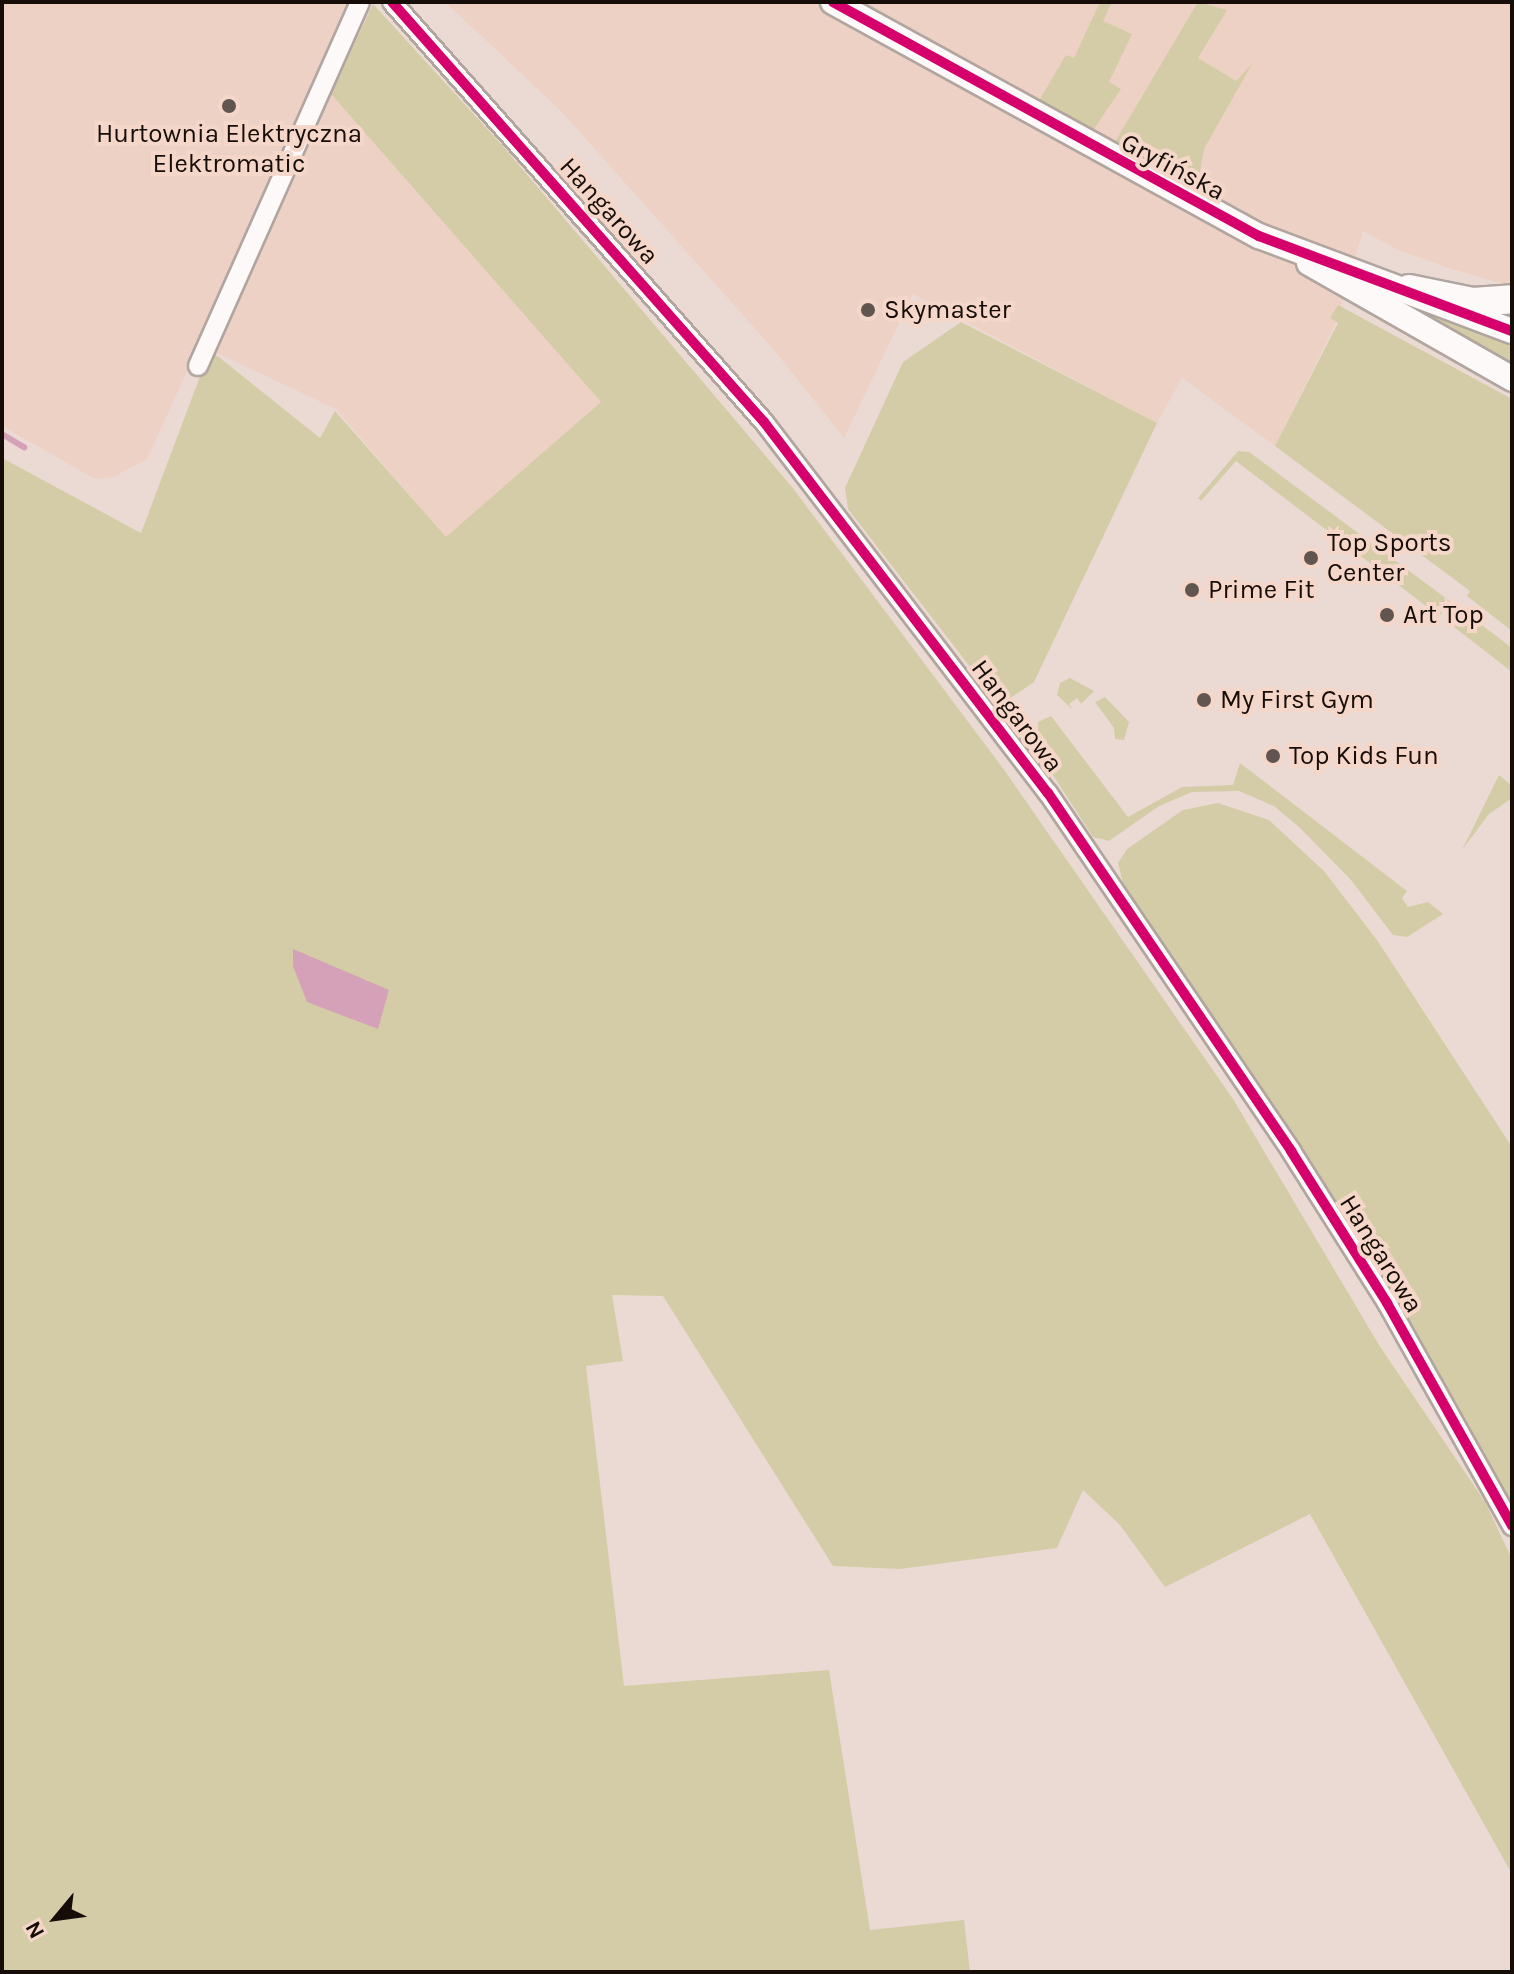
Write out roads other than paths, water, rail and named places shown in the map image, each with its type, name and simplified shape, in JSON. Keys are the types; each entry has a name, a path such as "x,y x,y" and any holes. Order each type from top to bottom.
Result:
{"main road":[{"path":"1409,289 1473,302 1512,299"}],"street":[{"path":"198,366 360,2"},
{"name":"Hangarowa","path":"392,2 764,422 1048,793 1202,1017 1363,1266 1512,1526"},
{"name":"Gryfińska","path":"833,2 1196,206 1291,250 1409,289 1512,331"},
{"name":"Gryfińska","path":"1291,250 1342,286 1512,379"}],"waterway":[{"path":"2,434 24,447"}],"place":[{"name":"Hurtownia Elektryczna Elektromatic","path":"229,106"},
{"name":"Skymaster","path":"868,310"},
{"name":"Top Sports Center","path":"1311,558"},
{"name":"Prime Fit","path":"1192,590"},
{"name":"Art Top","path":"1387,615"},
{"name":"My First Gym","path":"1204,700"},
{"name":"Top Kids Fun","path":"1273,756"}]}
